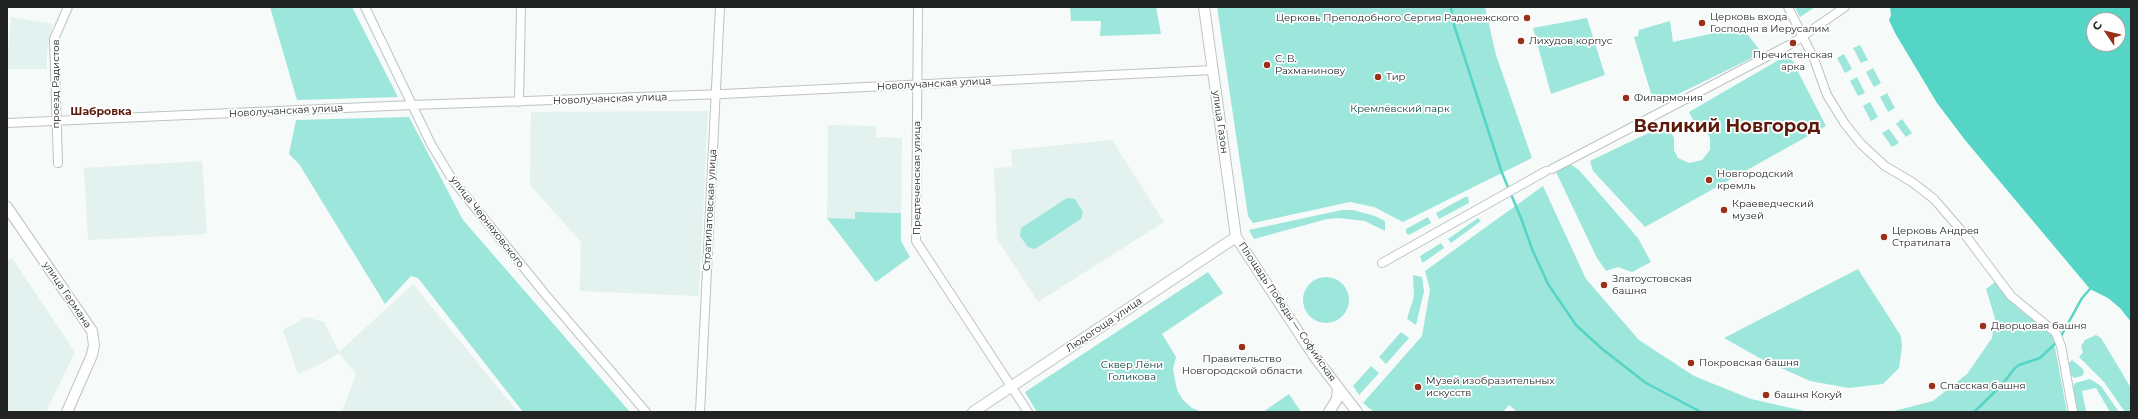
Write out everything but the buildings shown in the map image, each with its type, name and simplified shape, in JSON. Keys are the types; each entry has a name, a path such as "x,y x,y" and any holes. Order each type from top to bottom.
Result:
{"main road":[{"name":"улица Газон","path":"1204,7 1236,237"},
{"name":"улица Германа","path":"7,207 92,331 94,345 92,354 67,412"},
{"name":"Людогоща улица","path":"973,412 1236,237"},
{"name":"Площадь Победы — Софийская","path":"1236,237 1303,340 1357,412"},
{"path":"1329,412 1337,399 1338,387"},
{"path":"1345,412 1352,412"}],"street":[{"name":"проезд Радистов","path":"58,163 54,39 68,7"},
{"name":"улица Черняховского","path":"365,7 431,144 452,179 536,282 646,412"},
{"path":"519,102 521,7"},
{"name":"Стратилатовская улица","path":"700,412 720,7"},
{"name":"Предтеченская улица","path":"918,7 916,241 1028,412"},
{"path":"1788,7 1803,36 1827,95 1845,124 1861,144 1885,166 1917,186 1934,199 1966,236 2011,296 2052,329 2060,342 2073,412"},
{"path":"1382,263 1529,180 1791,44 1845,7"},
{"name":"Новолучанская улица","path":"7,123 412,105 716,95 1213,70"}],"shaded area":[{"path":"1890,7 2131,7 2131,322 2120,308 2108,298 2090,289 1965,140 1937,103 1895,33 1889,20 1891,15"},
{"path":"11,17 53,24 47,51 47,69 7,69"},
{"path":"708,111 699,296 580,291 581,242 530,185 531,112"},
{"path":"828,125 876,126 876,137 902,138 901,213 855,212 855,219 827,218"},
{"path":"1112,140 1164,222 1038,302 997,239 994,168 1012,167 1011,150"},
{"path":"202,161 207,234 88,240 84,168"},
{"path":"12,258 75,352 46,412 7,412 7,261"},
{"path":"413,284 518,412 342,412 356,374 339,353 321,364 298,374 283,330 306,317 324,322 339,352"}],"green space":[{"path":"270,7 352,7 398,97 297,100"},
{"path":"1070,7 1156,7 1161,34 1100,36 1101,21 1071,21"},
{"name":"Кремлёвский парк","path":"1217,7 1485,7 1496,55 1532,158 1403,222 1374,207 1350,202 1253,223 1248,216"},
{"path":"1795,7 1815,7 1800,17"},
{"path":"1587,18 1605,75 1551,94 1533,28"},
{"path":"1670,21 1673,42 1742,27 1762,53 1662,102 1655,101 1652,97 1634,37 1638,36 1639,30"},
{"path":"1860,45 1868,60 1861,63 1853,48"},
{"path":"1789,54 1826,126 1645,227 1593,171 1590,161 1667,124 1674,138 1674,150 1678,158 1689,163 1702,160 1710,150 1710,138 1705,129 1696,125 1689,112"},
{"path":"1844,54 1852,69 1845,73 1837,58"},
{"path":"1873,68 1881,83 1874,87 1866,72"},
{"path":"1857,77 1865,93 1858,96 1850,81"},
{"path":"1887,93 1895,108 1888,112 1880,97"},
{"path":"1870,102 1878,117 1871,121 1863,106"},
{"path":"409,117 463,220 630,412 523,412 418,278 411,276 385,304 299,164 289,154 296,120"},
{"path":"1902,119 1912,133 1906,137 1896,124"},
{"path":"1889,129 1899,143 1892,147 1882,133"},
{"path":"1570,164 1579,170 1638,238 1651,262 1632,272 1618,267 1606,271 1597,258 1556,172"},
{"path":"1543,186 1586,279 1639,340 1694,376 1751,399 1809,412 1517,412 1509,405 1503,412 1374,412 1363,403 1422,336 1430,290 1425,271"},
{"path":"1465,197 1468,197 1469,203 1439,219 1436,213"},
{"path":"1067,198 1075,199 1083,212 1081,219 1035,249 1028,247 1020,236 1021,228"},
{"path":"1342,210 1353,210 1375,216 1385,221 1385,231 1365,221 1339,218 1327,219 1254,239 1249,230"},
{"path":"855,212 901,213 901,241 910,257 876,282 827,218 855,219"},
{"path":"1428,217 1431,223 1409,235 1406,233 1406,229"},
{"path":"1478,218 1481,221 1451,243 1448,239"},
{"path":"1441,243 1444,248 1422,262 1420,256"},
{"path":"1858,269 1901,336 1902,347 1899,368 1883,384 1849,388 1810,381 1763,360 1724,338"},
{"name":"Сквер Лёни Голикова","path":"1208,272 1223,293 1162,334 1176,357 1173,369 1177,390 1183,400 1192,408 1202,412 1037,412 1025,392"},
{"path":"1413,275 1422,277 1424,291 1416,325 1407,319 1414,296"},
{"path":"1321,277 1331,277 1339,281 1345,287 1349,295 1349,305 1345,313 1339,319 1331,323 1321,323 1313,319 1307,313 1303,305 1303,295 1307,287 1313,281"},
{"path":"1995,282 2019,309 2050,332 2053,337 2067,412 1890,412 1933,401 1967,374 1992,338 1995,318 1986,289"},
{"path":"1401,332 1409,338 1386,364 1379,357"},
{"path":"2096,335 2101,338 2131,388 2131,412 2125,412 2104,382 2079,357 2083,352 2081,346 2085,340"},
{"path":"2072,360 2083,369 2084,372 2082,376 2074,378 2071,375 2069,363"},
{"path":"1371,366 1379,373 1359,395 1353,386"},
{"path":"2090,379 2101,386 2119,412 2110,412 2096,388 2082,391 2086,411 2077,412 2073,387 2075,383"},
{"path":"1289,394 1301,412 1263,412"}],"waterway":[{"path":"1451,7 1454,25 1502,173 1532,249 1548,284 1576,325 1601,348 1646,383 1701,412"},
{"path":"2060,338 2082,298 2090,289"},
{"path":"1974,412 2002,385 2014,369 2019,365 2040,358 2057,342"}],"place":[{"name":"Церковь Преподобного Сергия Радонежского","path":"1527,18"},
{"name":"Церковь входа Господня в Иерусалим","path":"1702,23"},
{"name":"Лихудов корпус","path":"1521,41"},
{"name":"Пречистенская арка","path":"1793,43"},
{"name":"С. В. Рахманинову","path":"1267,65"},
{"name":"Тир","path":"1378,77"},
{"name":"Филармония","path":"1626,98"},
{"name":"Новгородский кремль","path":"1709,180"},
{"name":"Краеведческий музей","path":"1724,210"},
{"name":"Церковь Андрея Стратилата","path":"1884,237"},
{"name":"Златоустовская башня","path":"1604,285"},
{"name":"Дворцовая башня","path":"1983,326"},
{"name":"Правительство Новгородской области","path":"1242,347"},
{"name":"Покровская башня","path":"1691,363"},
{"name":"Спасская башня","path":"1932,386"},
{"name":"Музей изобразительных искусств","path":"1418,387"},
{"name":"башня Кокуй","path":"1766,395"}],"district":[{"name":"Шабровка","path":"101,112"},
{"name":"Великий Новгород","path":"1727,127"}]}
